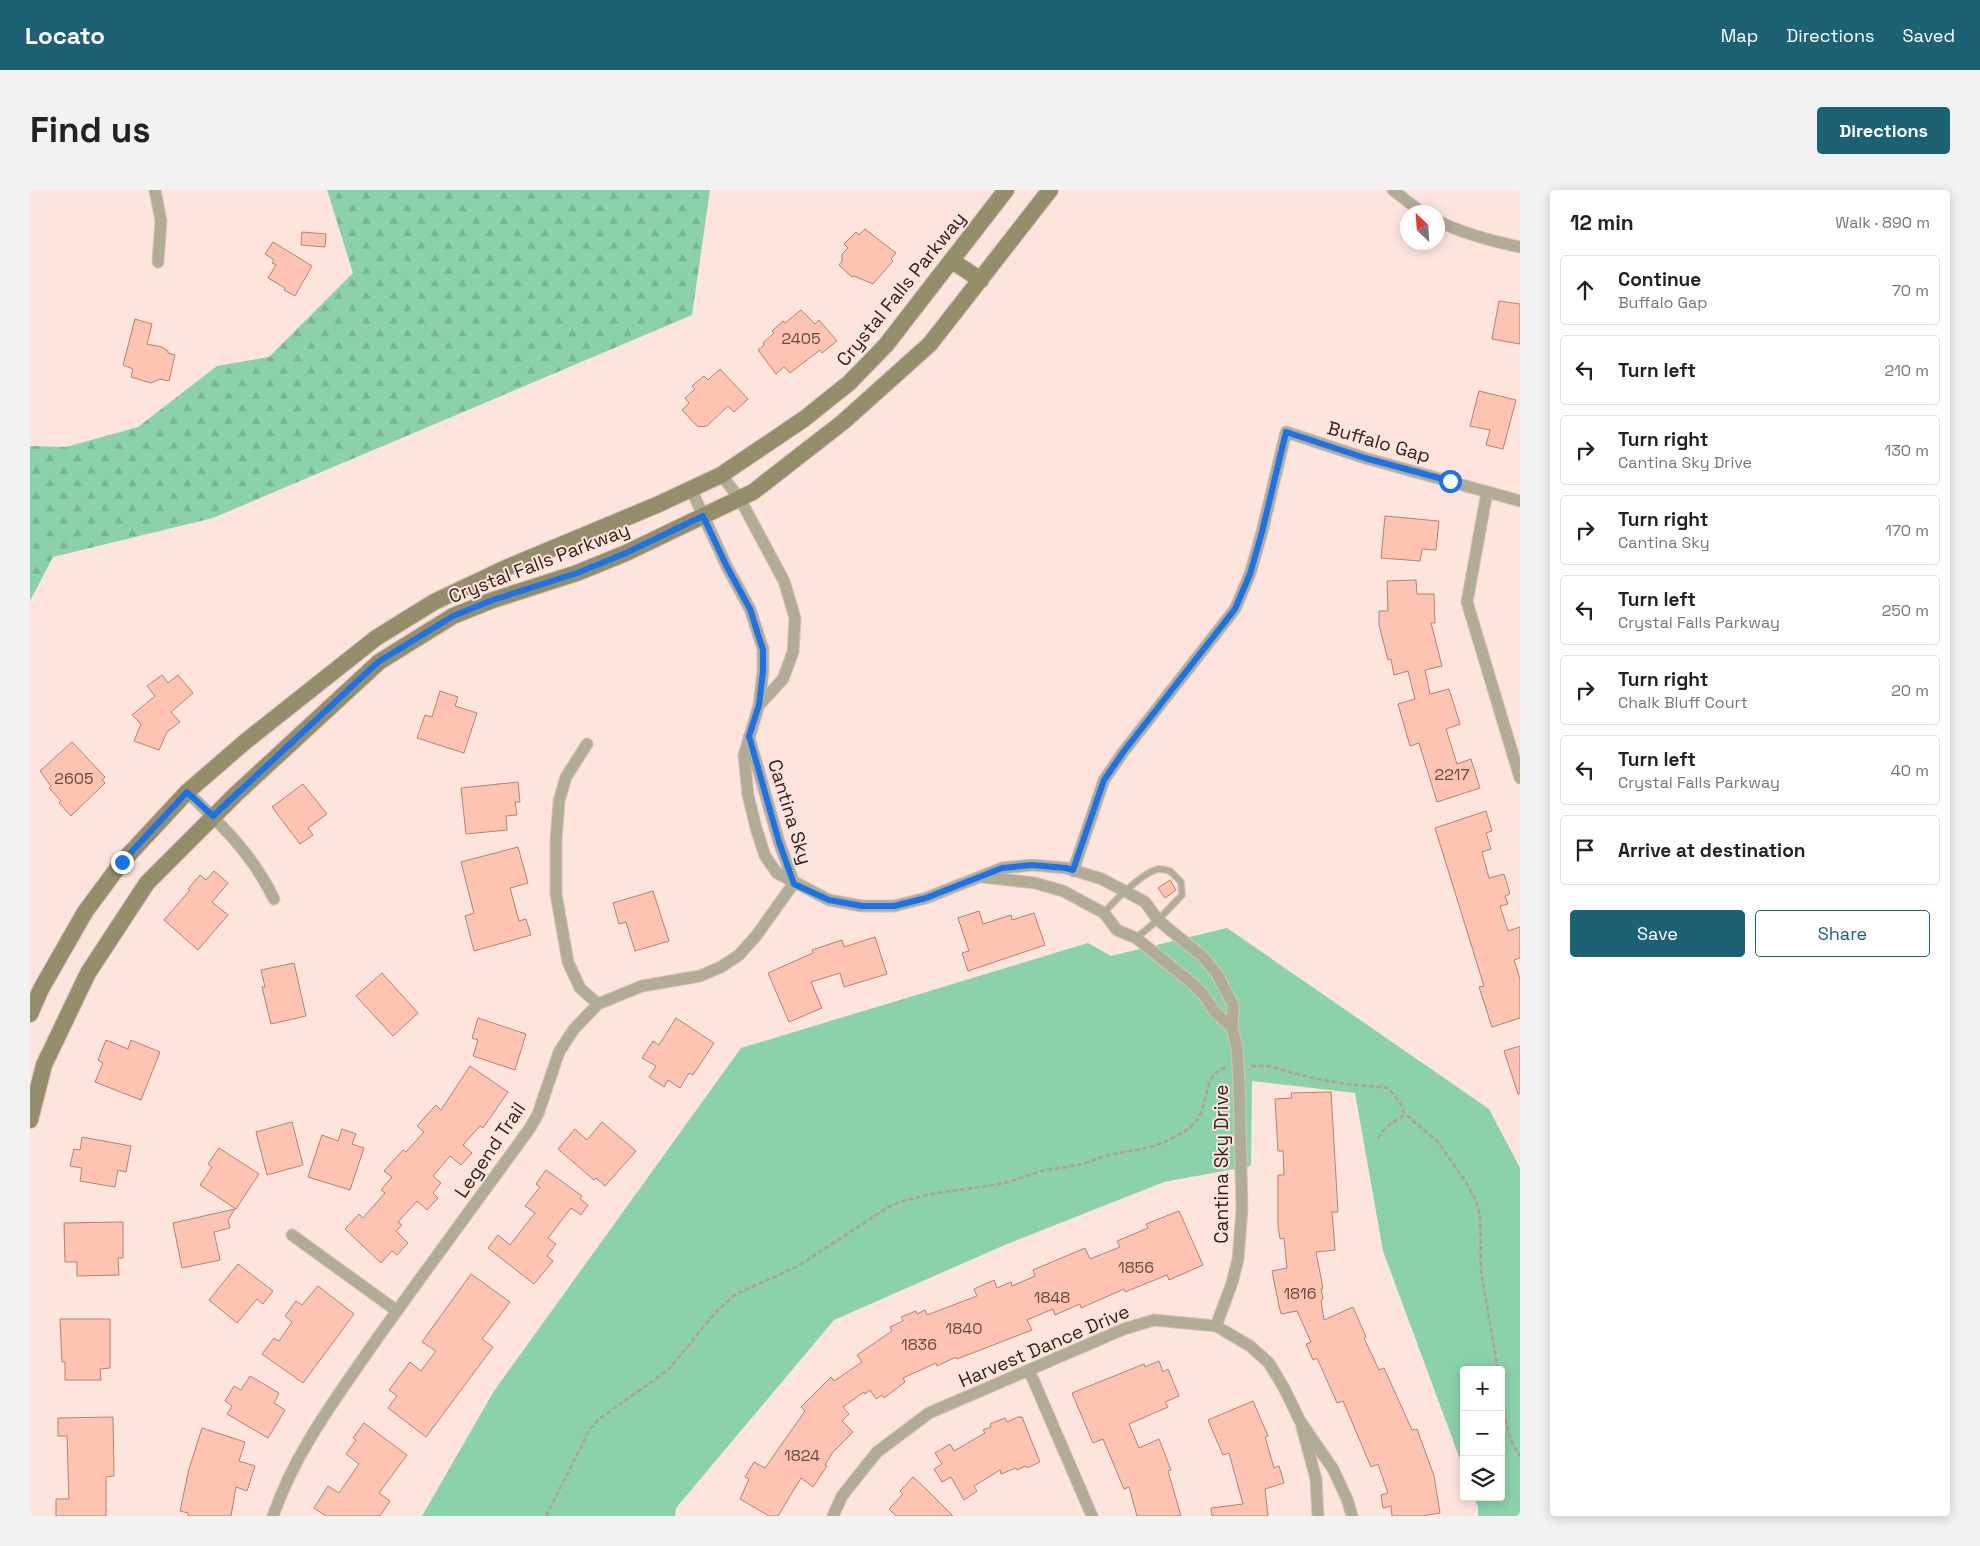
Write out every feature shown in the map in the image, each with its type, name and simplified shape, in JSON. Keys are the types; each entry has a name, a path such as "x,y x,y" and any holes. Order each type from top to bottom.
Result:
{"street":[{"path":"155,190 161,222 158,262"},
{"name":"Crystal Falls Parkway","path":"30,1014 41,989 85,912 122,862 187,792 246,741 376,638 434,602 508,567 721,475 804,419 849,383 886,345 1006,190"},
{"name":"Crystal Falls Parkway","path":"30,1120 44,1065 88,973 148,883 213,816 378,662 453,616 493,600 577,573 626,553 753,492 843,422 930,344 1050,190"},
{"path":"1393,190 1412,205"},
{"path":"1445,225 1457,231 1520,247"},
{"path":"952,261 981,280"},
{"name":"Buffalo Gap","path":"1073,870 1104,780 1124,751 1235,609 1250,574 1286,432 1365,458 1520,501"},
{"name":"Cantina Sky","path":"721,475 740,499 784,581 795,618 793,652 783,679 759,705"},
{"name":"Cantina Sky","path":"691,489 727,567 750,609 763,650 763,671 759,705 744,755 748,795 765,856 777,873 794,884"},
{"path":"1487,492 1467,602 1520,778"},
{"name":"Cantina Sky","path":"749,736 779,842 794,884"},
{"path":"587,744 566,777 559,801 556,841 556,894 568,962 580,988 598,1004"},
{"path":"187,792 213,816 254,862 274,899"},
{"name":"Cantina Sky Drive","path":"794,884 829,900 862,906 894,906 926,898 1002,868 1032,865 1066,868 1102,879 1145,902 1158,920 1202,956 1217,974 1233,1006 1232,1028 1237,1047 1238,1066 1242,1231 1232,1283 1216,1326"},
{"name":"Cantina Sky Drive","path":"982,877 1035,883 1063,892 1104,913 1117,930 1136,938 1193,984 1204,994 1216,1012 1232,1028"},
{"name":"Legend Trail","path":"273,1516 280,1496 316,1426 530,1128 538,1114 559,1052 574,1029 598,1004 642,986 700,976 721,967 739,955 756,936 794,884"},
{"path":"292,1235 397,1311"},
{"name":"Harvest Dance Drive","path":"833,1516 842,1496 877,1452 930,1413 1124,1329 1154,1320 1216,1326 1250,1346 1269,1363 1300,1420 1334,1469 1352,1516"},
{"path":"1029,1370 1092,1516"},
{"name":"Harvest Dance Drive","path":"1300,1420 1316,1479 1318,1516"}],"lane":[{"path":"1104,913 1113,902 1144,876 1158,869 1170,871 1181,882 1182,895 1158,920 1136,938"}],"path":[{"path":"546,1516 590,1429 598,1420 668,1370 715,1313 736,1294 798,1266 890,1206 904,1200 928,1194 998,1184 1046,1171 1086,1163 1101,1157 1151,1147 1166,1141 1187,1130 1196,1121 1202,1112 1209,1082 1215,1072 1226,1066 1268,1066 1312,1078 1388,1088 1399,1101 1405,1114 1438,1142 1467,1184 1476,1201 1480,1215 1481,1270 1497,1366"},
{"path":"1378,1138 1386,1127 1405,1114"},
{"path":"1504,1411 1506,1430 1520,1456"}],"green space":[{"path":"327,190 710,190 692,315 213,518 53,557 30,601 30,446 66,447 138,427 217,366 269,357 353,273"},
{"path":"1227,928 1489,1109 1520,1168 1520,1516 1478,1516 1476,1501 1505,1501 1505,1366 1460,1366 1460,1459 1383,1251 1355,1093 1252,1081 1251,1166 1164,1182 1007,1244 834,1320 676,1508 675,1516 422,1516 494,1391 741,1048 1088,943 1111,956"}],"building":[{"path":"865,229 896,253 891,259 893,261 873,284 854,276 852,277 839,265 842,261 842,254 848,248 844,244 856,232 859,235"},
{"path":"302,232 326,234 325,247 301,245"},
{"path":"273,242 312,266 295,296 268,278 276,265 272,263 274,260 265,254"},
{"path":"1499,301 1520,304 1520,344 1492,339"},
{"path":"801,310 815,324 819,320 837,341 822,353 820,350 790,373 784,367 776,374 758,350 774,333 772,331 783,321 785,323"},
{"path":"135,319 152,324 147,344 162,347 168,353 175,355 169,381 160,379 151,383 131,377 133,369 123,365"},
{"path":"720,369 748,399 734,412 728,406 707,426 698,427 682,410 689,403 685,398 695,389 692,386 704,376 708,380"},
{"path":"1479,391 1516,400 1503,449 1486,445 1490,430 1470,426"},
{"path":"1385,516 1439,521 1436,550 1422,549 1420,561 1381,558"},
{"path":"1416,580 1417,594 1434,594 1435,623 1431,623 1442,666 1425,670 1430,694 1449,689 1460,724 1446,729 1457,764 1471,759 1480,788 1437,802 1419,743 1410,746 1398,704 1415,699 1408,671 1394,675 1391,659 1388,660 1379,625 1379,611 1388,611 1387,581"},
{"path":"162,675 168,683 178,675 193,693 171,712 180,722 167,732 159,750 134,741 141,724 132,715 155,696 147,686"},
{"path":"440,691 458,697 455,706 477,713 464,753 417,738 425,715 432,717"},
{"path":"72,742 105,777 102,780 105,783 71,816 59,803 61,801 49,788 51,786 40,771"},
{"path":"518,782 520,802 515,802 517,815 506,816 507,830 466,834 461,788"},
{"path":"303,784 327,814 308,828 313,835 300,844 272,807"},
{"path":"1486,811 1492,831 1486,833 1491,849 1482,852 1489,878 1504,874 1510,894 1505,896 1508,904 1500,906 1508,931 1520,927 1520,958 1514,960 1520,979 1520,1018 1492,1027 1479,987 1484,986 1435,828"},
{"path":"518,847 528,883 510,888 519,921 526,919 531,935 474,951 465,916 474,913 461,862"},
{"path":"214,871 228,883 212,902 228,915 198,950 164,920 190,890 188,889 200,875 206,880"},
{"path":"1170,880 1176,890 1165,898 1158,888"},
{"path":"653,891 669,941 635,951 626,922 619,924 613,903"},
{"path":"979,911 983,924 1011,915 1012,920 1034,913 1045,945 968,971 962,953 969,951 958,918"},
{"path":"875,937 887,974 844,987 840,973 811,982 822,1008 789,1022 768,973 813,953 812,950 842,940 844,947"},
{"path":"294,963 306,1016 271,1024 262,987 265,987 261,970"},
{"path":"382,973 418,1013 393,1036 356,996"},
{"path":"478,1018 526,1034 515,1070 473,1056 478,1040 472,1038"},
{"path":"676,1018 714,1043 693,1075 689,1073 680,1088 668,1080 664,1087 649,1077 656,1066 642,1058 653,1041 659,1045"},
{"path":"106,1040 128,1049 131,1040 160,1052 141,1100 95,1082 103,1063 98,1060"},
{"path":"1520,1046 1520,1093 1518,1094 1504,1051"},
{"path":"470,1066 508,1092 483,1128 480,1126 463,1145 472,1153 461,1165 450,1156 433,1176 441,1183 433,1193 438,1198 427,1210 417,1201 398,1222 402,1225 396,1231 408,1243 397,1255 392,1251 381,1263 345,1229 359,1214 363,1218 385,1193 381,1190 392,1177 384,1171 403,1150 406,1152 424,1132 417,1126 436,1105 441,1110"},
{"path":"1331,1092 1338,1212 1332,1212 1335,1250 1316,1252 1323,1288 1321,1289 1323,1298 1321,1301 1324,1320 1353,1307 1366,1337 1364,1338 1379,1370 1384,1368 1412,1430 1417,1429 1434,1476 1440,1513 1422,1516 1392,1516 1391,1506 1383,1508 1381,1495 1388,1493 1378,1464 1371,1467 1343,1401 1337,1403 1317,1358 1313,1360 1306,1344 1311,1342 1297,1311 1281,1314 1272,1271 1287,1268 1284,1238 1280,1239 1278,1226 1278,1175 1284,1175 1283,1151 1278,1151 1275,1099 1292,1098 1291,1093"},
{"path":"292,1122 303,1165 267,1175 256,1132"},
{"path":"602,1122 636,1151 605,1186 596,1178 594,1180 558,1149 575,1129 587,1140"},
{"path":"342,1129 356,1134 352,1144 364,1148 350,1190 308,1177 322,1135 338,1141"},
{"path":"82,1137 131,1146 126,1172 118,1170 115,1187 80,1181 82,1168 70,1166 74,1149 80,1150"},
{"path":"219,1148 259,1174 236,1209 200,1185 212,1167 208,1164"},
{"path":"546,1170 582,1196 580,1199 588,1205 581,1215 571,1208 548,1238 556,1244 547,1256 553,1261 534,1284 488,1248 498,1235 510,1245 535,1213 525,1206 540,1187 536,1184"},
{"path":"235,1209 228,1220 230,1228 214,1232 220,1260 182,1268 173,1223"},
{"path":"1179,1211 1203,1265 1169,1280 1167,1275 1125,1292 1124,1289 1081,1308 1080,1304 1055,1315 1053,1309 1027,1320 1032,1330 957,1359 956,1357 937,1366 936,1363 903,1378 905,1382 884,1398 882,1395 876,1399 870,1390 865,1394 864,1392 843,1407 849,1414 842,1421 853,1432 833,1452 825,1465 827,1466 813,1487 801,1478 778,1516 769,1516 740,1499 749,1479 745,1477 754,1462 765,1468 805,1411 801,1407 831,1377 834,1381 862,1362 857,1355 892,1331 890,1327 903,1321 901,1317 916,1311 917,1314 925,1310 927,1315 977,1296 974,1289 994,1280 997,1288 1011,1282 1012,1286 1035,1276 1033,1270 1085,1248 1090,1259 1120,1247 1117,1241 1148,1228 1146,1224"},
{"path":"123,1222 123,1258 118,1258 119,1275 77,1276 77,1262 65,1262 64,1223"},
{"path":"238,1264 273,1291 263,1304 257,1299 237,1323 209,1300"},
{"path":"471,1274 510,1302 482,1339 493,1347 426,1437 388,1408 397,1396 389,1390 410,1362 421,1371 436,1351 422,1342"},
{"path":"318,1286 354,1314 303,1383 262,1354 274,1338 279,1341 292,1322 285,1316 296,1301 302,1305"},
{"path":"60,1319 110,1319 110,1368 100,1369 101,1380 65,1380 65,1362 62,1362"},
{"path":"1159,1361 1163,1372 1168,1369 1179,1396 1165,1402 1168,1407 1129,1424 1139,1448 1159,1439 1171,1470 1168,1471 1181,1516 1137,1516 1129,1487 1124,1489 1103,1439 1093,1443 1072,1393 1144,1364 1145,1367"},
{"path":"250,1376 279,1393 274,1403 285,1410 268,1438 227,1414 232,1406 225,1401 234,1386 241,1390"},
{"path":"1253,1401 1268,1436 1265,1437 1274,1468 1279,1466 1284,1483 1265,1489 1268,1516 1212,1516 1211,1508 1243,1504 1229,1453 1223,1455 1208,1420"},
{"path":"113,1417 114,1476 106,1477 106,1516 56,1516 56,1499 69,1499 67,1436 58,1436 58,1418"},
{"path":"1022,1417 1040,1462 1027,1468 1026,1466 1017,1470 1016,1468 1001,1474 1000,1470 974,1486 977,1491 964,1500 951,1477 942,1482 934,1469 942,1464 935,1453 950,1444 954,1451 985,1433 983,1430 991,1427 990,1424 1005,1418 1007,1422"},
{"path":"364,1423 407,1455 379,1493 390,1501 380,1516 326,1516 314,1508 328,1486 339,1493 359,1464 346,1454 356,1440 353,1438"},
{"path":"202,1428 245,1442 239,1461 255,1466 247,1491 236,1487 231,1516 188,1516 188,1513 180,1511 189,1469"},
{"path":"913,1477 953,1516 896,1516 889,1509 903,1494 900,1491"}],"route":[{"path":"122,862 187,792 213,816 378,662 453,616 493,600 577,573 626,553 703,516 727,567 750,609 763,650 763,671 759,705 749,736 779,842 794,884 829,900 862,906 894,906 926,898 1002,868 1032,865 1073,870 1104,780 1124,751 1235,609 1250,574 1286,432 1365,458 1450,481"}]}
